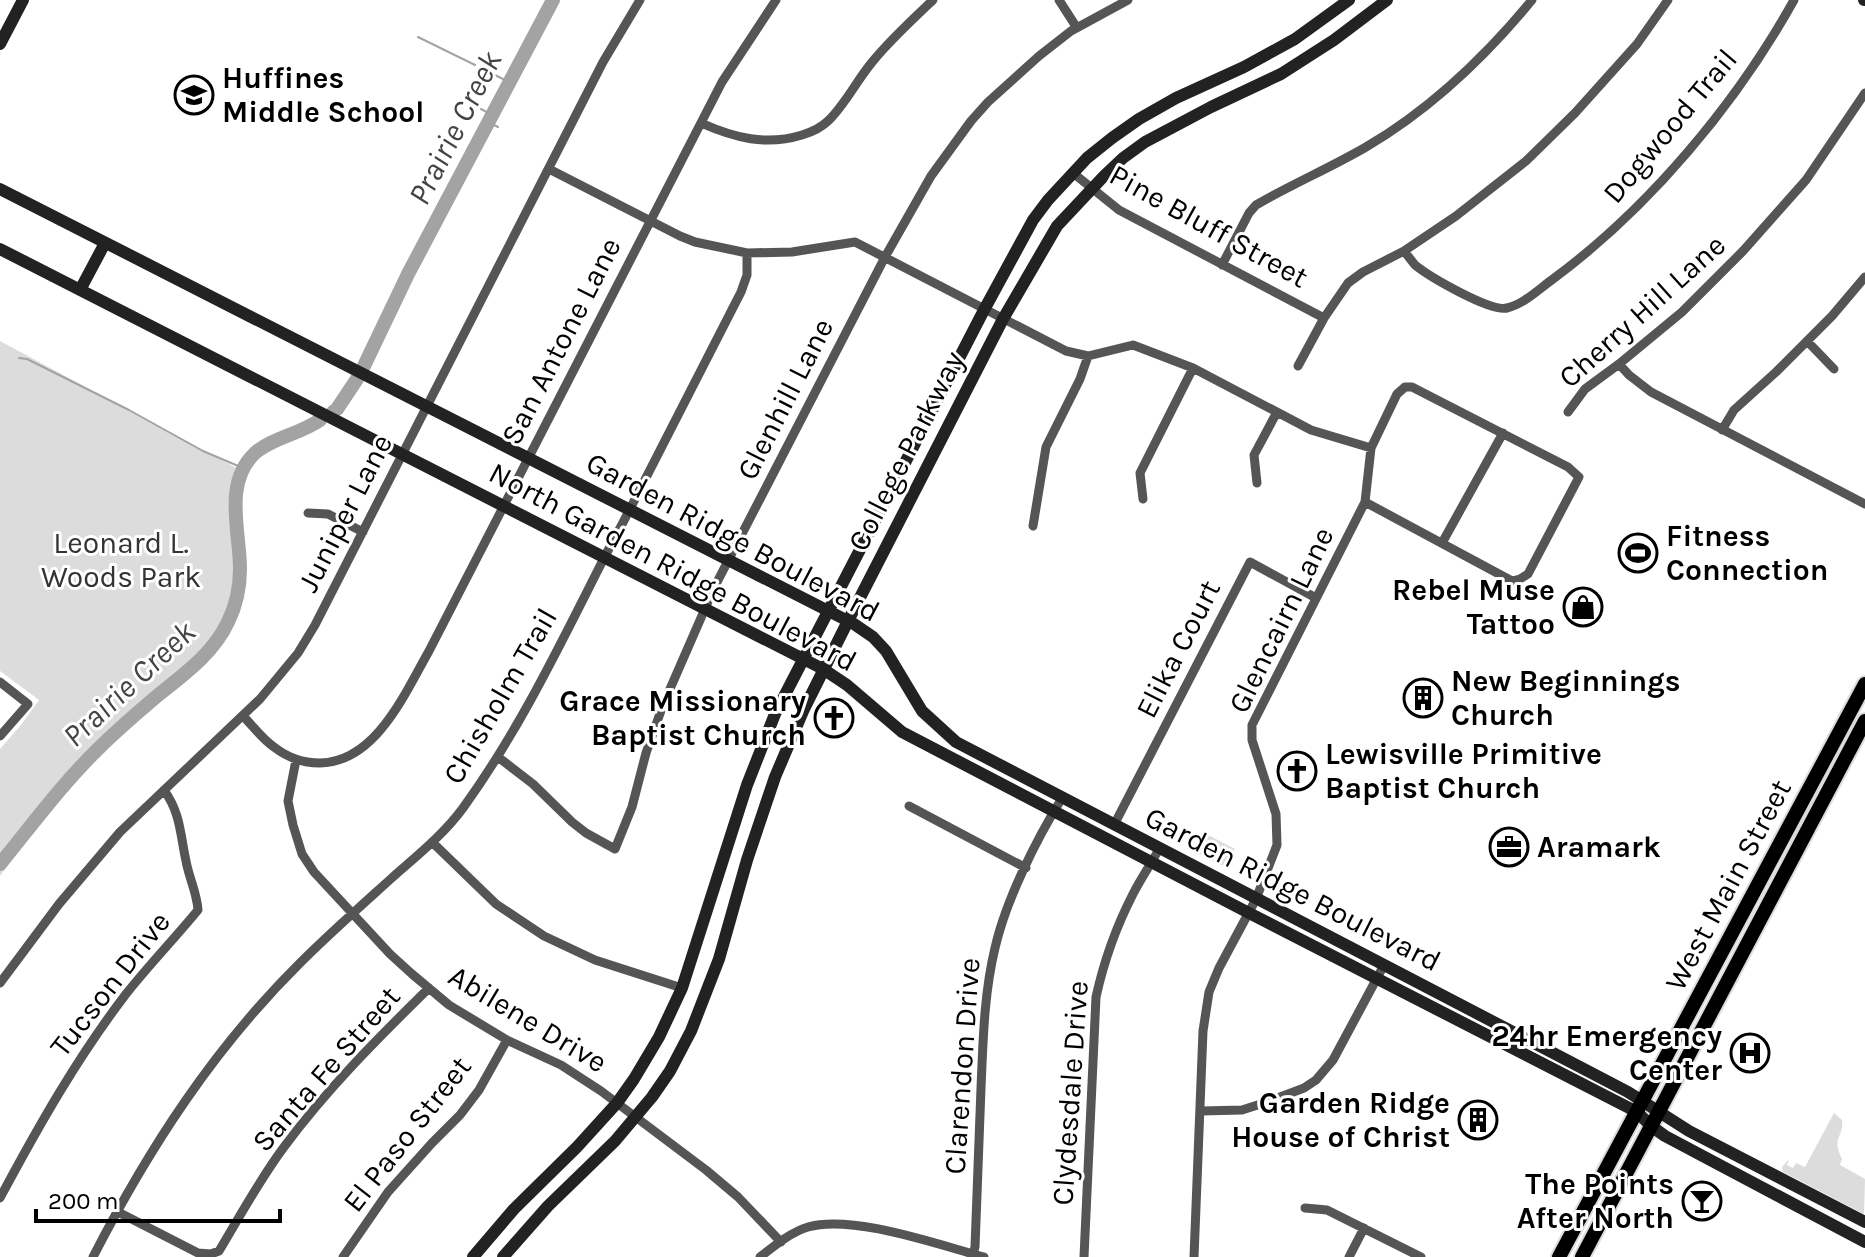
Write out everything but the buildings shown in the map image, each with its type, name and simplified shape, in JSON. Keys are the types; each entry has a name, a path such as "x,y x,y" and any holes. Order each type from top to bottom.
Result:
{"main road":[{"path":"0,44 23,0"},
{"name":"College Parkway","path":"473,1257 514,1209 617,1103 667,1021 682,988 747,785 775,714 1033,220 1087,158 1139,119 1295,39 1349,0"},
{"name":"College Parkway","path":"503,1257 548,1206 602,1156 670,1071 691,1031 719,959 775,777 823,669 1003,319 1057,226 1123,158 1145,142 1281,74 1334,40 1387,0"},
{"name":"Garden Ridge Boulevard","path":"0,189 863,629 886,651 922,711 956,742 1468,1008 1640,1106 1658,1112 1865,1222"},
{"path":"80,290 105,243"},
{"name":"North Garden Ridge Boulevard","path":"0,249 823,669 847,685 902,732 1377,979 1640,1106 1651,1126 1665,1136 1863,1237"},
{"name":"West Main Street","path":"1564,1255 1865,684"},
{"name":"West Main Street","path":"1582,1257 1864,726"},
{"path":"1743,912 1760,920"},
{"path":"1461,1021 1468,1008"},
{"path":"667,1021 691,1031"}],"street":[{"name":"Juniper Lane","path":"0,983 120,832 260,699 298,653 603,62 640,0"},
{"name":"San Antone Lane","path":"296,760 326,763 343,759 359,751 389,719 409,686 722,82 776,0"},
{"path":"701,123 750,140 789,139 812,132 832,118 897,33 933,0"},
{"path":"1059,0 1077,28"},
{"name":"Glenhill Lane","path":"498,757 533,784 579,828 615,849 632,807 663,705 728,560 885,257 931,176 988,102 1039,56 1077,28 1128,0"},
{"path":"1222,265 1256,205 1342,161 1411,118 1507,31 1532,0"},
{"path":"1298,366 1324,318 1348,283 1456,216 1536,151 1637,44 1668,0"},
{"name":"Dogwood Trail","path":"1404,251 1411,261 1436,279 1492,307 1503,309 1517,305 1573,264 1633,212 1663,181 1757,61 1794,0"},
{"name":"Cherry Hill Lane","path":"1568,412 1585,389 1682,312 1743,251 1806,180 1865,93"},
{"path":"549,169 695,242 747,253 792,252 855,242 1057,347 1088,356 1133,345 1193,368 1311,430 1371,448"},
{"name":"Pine Bluff Street","path":"1073,173 1119,210 1324,318"},
{"name":"Chisholm Trail","path":"93,1257 165,1130 231,1038 260,1004 352,913 432,842 461,811 498,757 536,691 741,292 747,275 747,253"},
{"path":"1722,430 1734,410 1832,316 1865,277"},
{"path":"1807,341 1834,369"},
{"path":"1033,526 1046,447 1088,356"},
{"path":"1619,364 1651,392 1865,504"},
{"path":"1143,499 1140,473 1193,368"},
{"name":"Glencairn Lane","path":"1194,1257 1203,1031 1207,1004 1219,968 1256,899 1277,845 1276,814 1252,740 1252,725 1365,502 1371,448 1397,394 1405,387 1412,387 1503,433"},
{"path":"1257,483 1254,455 1277,412"},
{"path":"1365,502 1512,581 1528,574 1579,477 1568,467 1503,433 1442,543"},
{"path":"308,513 328,514 363,532"},
{"name":"Elika Court","path":"1114,825 1250,562 1316,598"},
{"path":"0,682 28,704 0,736"},
{"path":"243,716 273,747 296,760"},
{"path":"1847,719 1864,726"},
{"name":"Abilene Drive","path":"296,760 288,801 302,854 314,872 390,954 449,1005 507,1040 561,1065 617,1103 738,1197 781,1242"},
{"name":"Tucson Drive","path":"0,1198 51,1104 92,1041 142,974 198,910 178,816 164,790"},
{"name":"Clarendon Drive","path":"973,1256 983,1053 994,950 1026,868 1062,798"},
{"path":"909,806 1026,868"},
{"path":"432,842 496,904 544,936 595,960 682,988"},
{"name":"Clydesdale Drive","path":"1084,1257 1096,997 1110,947 1133,893 1159,849"},
{"path":"1201,1111 1242,1110 1304,1088 1316,1080 1333,1060 1384,965"},
{"name":"Santa Fe Street","path":"118,1212 198,1253 219,1251 293,1135 375,1041 429,988"},
{"name":"El Paso Street","path":"343,1257 388,1192 460,1115 479,1090 507,1040"},
{"path":"1305,1208 1327,1210 1421,1257"},
{"path":"760,1257 804,1228 834,1224 881,1230 984,1257"},
{"path":"1349,1257 1364,1228"}],"green space":[{"name":"Leonard L. Woods Park","path":"0,341 246,473 237,506 244,574 232,624 210,657 117,736 62,794 0,876 0,749 39,700 0,671"},
{"path":"1208,835 1235,849 1226,867 1199,854"},
{"path":"1834,1113 1842,1120 1838,1141 1842,1159 1840,1165 1865,1179 1864,1214 1783,1172 1782,1167 1789,1159 1787,1165 1793,1168 1796,1163 1805,1167"}],"waterway":[{"name":"Prairie Creek","path":"364,366 408,274 553,0"},
{"path":"418,37 475,65"},
{"path":"483,69 509,82"},
{"path":"481,109 492,115"},
{"path":"488,122 498,127"},
{"path":"19,358 27,359 203,451 243,468"},
{"name":"Prairie Creek","path":"333,412 357,379"},
{"name":"Prairie Creek","path":"0,864 85,762 197,663 222,633 231,616 238,589 240,569 236,493 239,478 255,453 320,420"}],"place":[{"name":"Huffines Middle School","path":"194,95"},
{"name":"Fitness Connection","path":"1638,553"},
{"name":"Rebel Muse Tattoo","path":"1583,607"},
{"name":"New Beginnings Church","path":"1423,698"},
{"name":"Grace Missionary Baptist Church","path":"834,718"},
{"name":"Lewisville Primitive Baptist Church","path":"1297,771"},
{"name":"Aramark","path":"1509,847"},
{"name":"24hr Emergency Center","path":"1750,1053"},
{"name":"Garden Ridge House of Christ","path":"1478,1120"},
{"name":"The Points After North","path":"1702,1201"}]}
